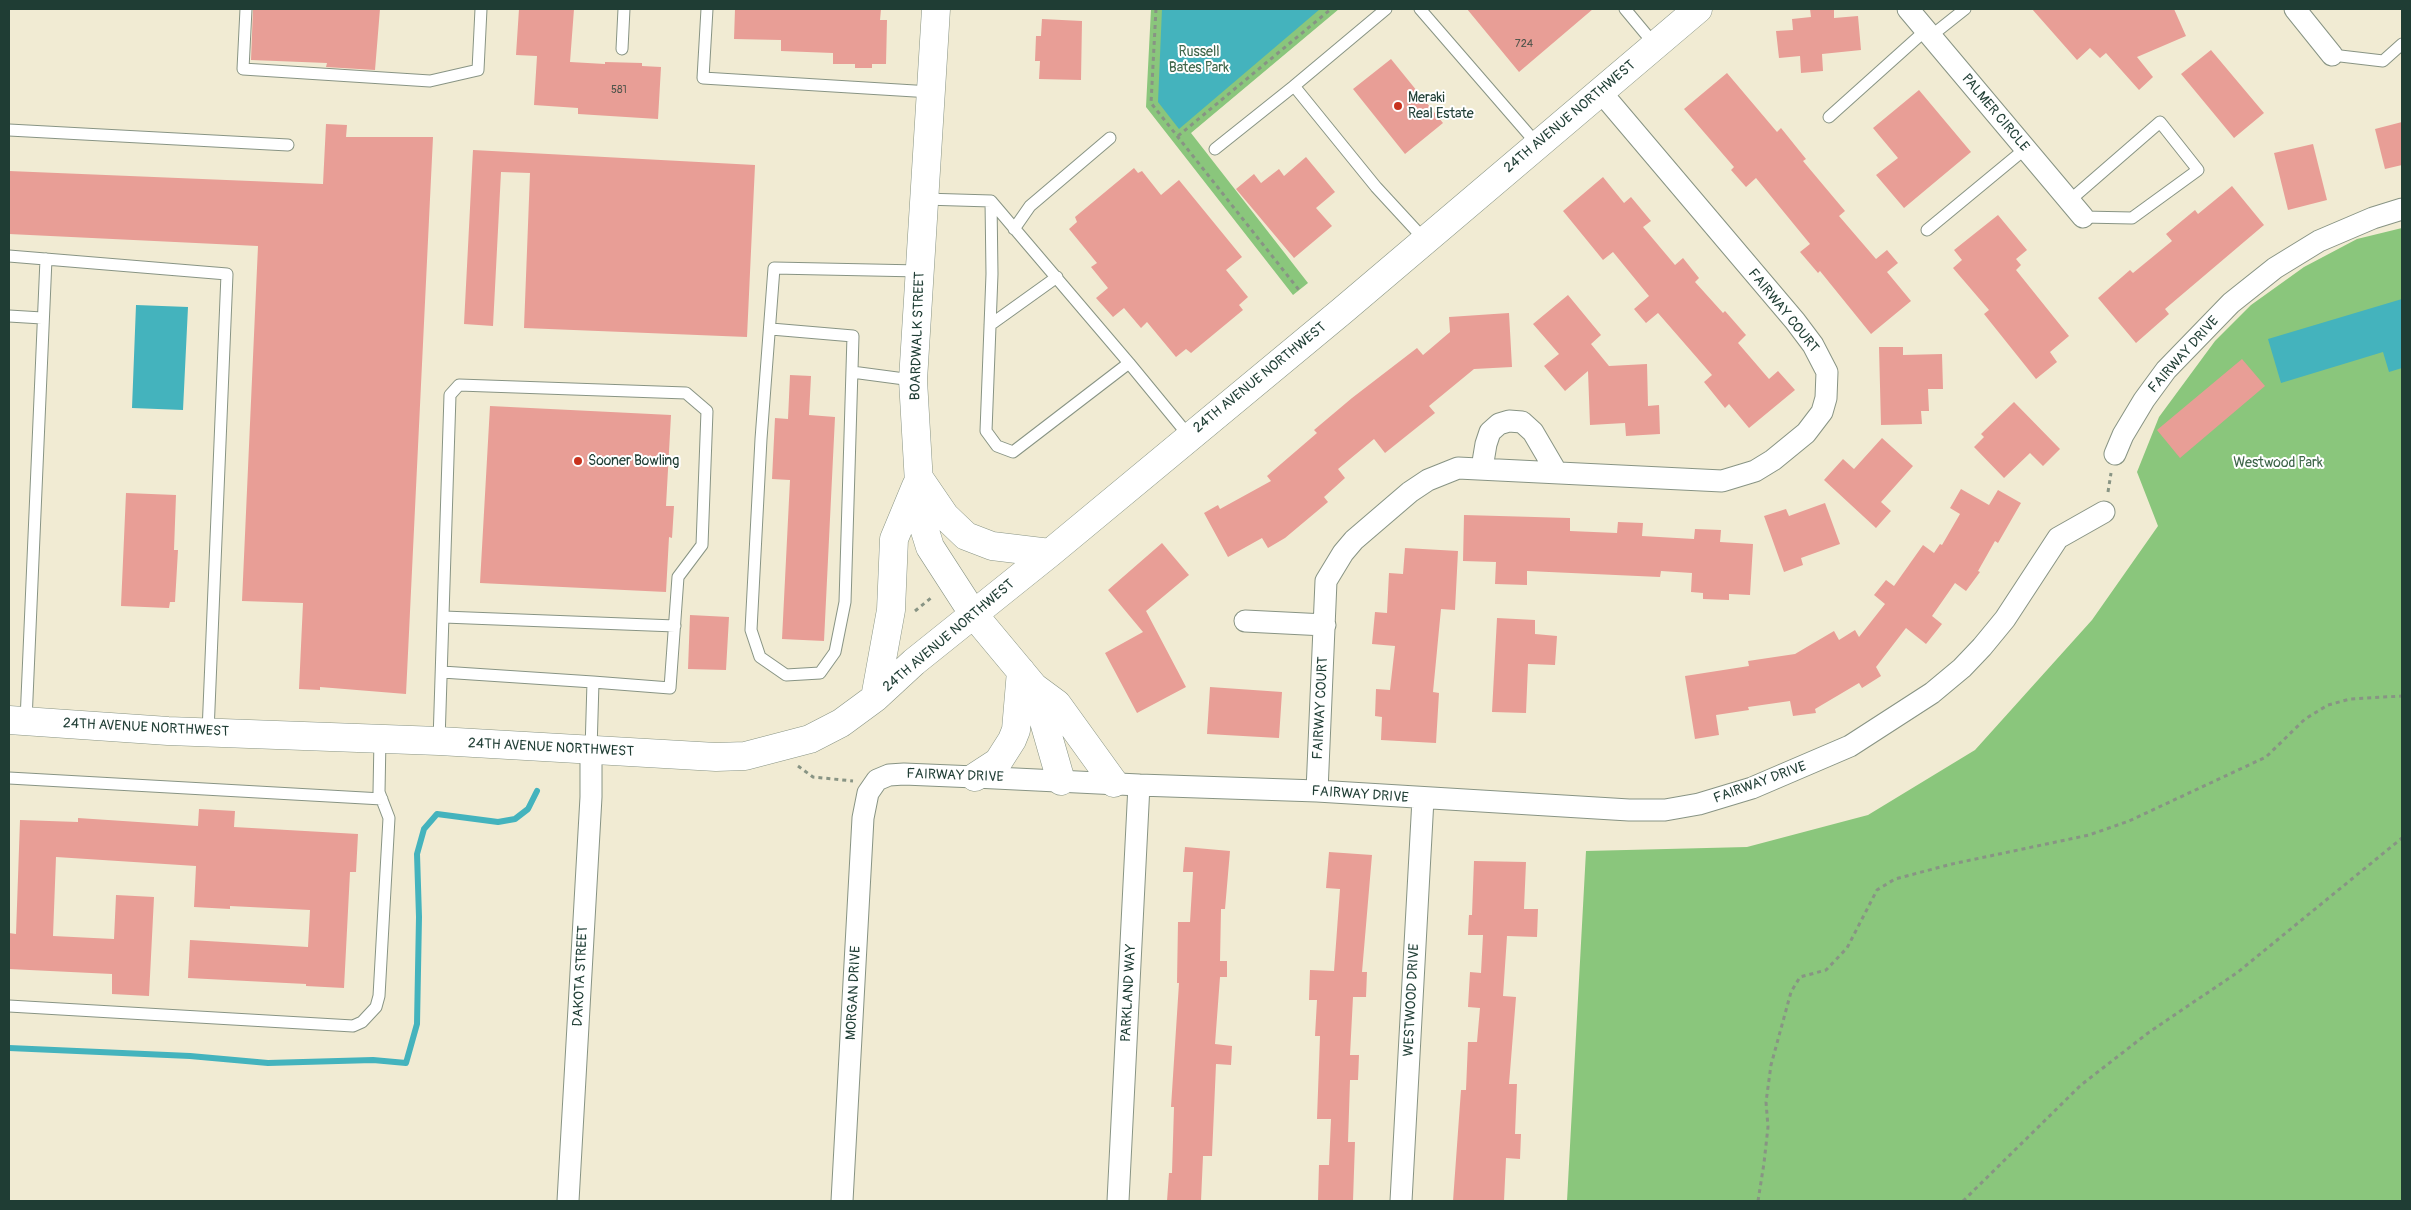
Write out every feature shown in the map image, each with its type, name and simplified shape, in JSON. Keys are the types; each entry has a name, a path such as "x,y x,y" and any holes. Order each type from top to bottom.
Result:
{"main road":[{"name":"BOARDWALK STREET","path":"936,9 913,380 921,518 925,534 936,557 974,615 1027,679"},
{"name":"24TH AVENUE NORTHWEST","path":"18,721 208,732 439,741 716,757 745,756 775,750 810,739 841,723 875,698 914,662 1050,553 1698,9"},
{"path":"919,478 945,516 966,536 980,543 992,546 1050,553"},
{"path":"875,698 891,610 894,539 919,478"},
{"path":"975,777 998,762 1012,740 1027,679"},
{"path":"1027,679 1061,780"},
{"path":"1027,679 1056,704 1126,784"}],"street":[{"name":"PALMER CIRCLE","path":"1908,9 2083,218"},
{"path":"2295,9 2332,54"},
{"name":"FAIRWAY COURT","path":"1317,791 1326,581 1343,553 1354,540 1410,492 1428,480 1458,468 1722,481 1755,471 1773,460 1806,433 1822,412 1826,398 1827,372 1813,345 1795,321 1600,91"},
{"name":"FAIRWAY DRIVE","path":"2115,454 2123,435 2144,400 2166,370 2231,303 2275,268 2319,241 2374,227 2402,209"},
{"path":"1482,468 1490,432 1500,424 1508,421 1522,422 1533,432 1558,473"},
{"name":"FAIRWAY DRIVE","path":"871,786 889,775 975,777 1317,791 1423,800 1665,810 1729,796 1795,772 1850,746 1932,693 1962,668 2005,619 2058,538 2104,512"},
{"path":"1245,621 1325,625"},
{"name":"DAKOTA STREET","path":"568,1201 592,750"},
{"name":"PARKLAND WAY","path":"1118,1201 1126,784"},
{"name":"MORGAN DRIVE","path":"842,1201 863,818 871,786"},
{"name":"WESTWOOD DRIVE","path":"1401,1201 1423,800"}],"lane":[{"path":"246,9 243,69 430,81 478,70 481,9"},
{"path":"622,49 624,9"},
{"path":"707,9 703,78 931,92"},
{"path":"1215,148 1294,86 1386,9"},
{"path":"1420,9 1537,144"},
{"path":"1625,9 1655,45"},
{"path":"1829,117 1929,33 1965,9"},
{"path":"2332,54 2383,62 2402,44"},
{"path":"1294,86 1376,187 1424,239"},
{"path":"2069,201 2160,122 2198,170 2132,218 2083,218"},
{"path":"9,130 288,145"},
{"path":"1014,229 1030,206 1110,138"},
{"path":"1927,230 2025,149"},
{"path":"924,198 991,202 1057,277 1189,436"},
{"path":"991,202 992,274 986,431 997,446 1013,452 1129,364"},
{"path":"9,256 227,274 208,732"},
{"path":"18,721 46,259"},
{"path":"771,329 853,336 845,602 835,652 820,673 786,675 760,657 751,630 761,439 771,329 774,268 920,272"},
{"path":"990,325 1057,277"},
{"path":"9,316 42,318"},
{"path":"852,372 913,380"},
{"path":"439,741 450,395 459,385 686,393 707,411 702,545 678,577 670,688 442,672"},
{"path":"444,617 675,626"},
{"path":"592,750 593,682"},
{"path":"9,1006 353,1026 362,1022 376,1007 379,996 389,818 379,792 380,739"},
{"path":"9,778 382,800"}],"path":[{"path":"1156,9 1151,102 1299,290"},
{"path":"1178,136 1331,9"},
{"path":"2104,512 2115,454"},
{"path":"1758,1201 1768,1127 1766,1102 1771,1065 1790,992 1800,977 1826,970 1847,948 1877,890 1895,879 1952,864 2089,835 2129,821 2266,757 2305,719 2328,705 2350,699 2402,696"},
{"path":"775,750 814,777 853,781 871,786"},
{"path":"1964,1201 2081,1085 2148,1033 2238,972 2402,838"}],"green space":[{"name":"Russell Bates Park","path":"1151,9 1339,9 1191,133 1308,283 1293,295 1146,107"},
{"name":"Westwood Park","path":"2402,228 2402,1201 1567,1201 1586,851 1747,847 1868,815 1975,750 2092,620 2158,526 2137,472 2159,417 2215,341 2251,305 2304,267 2357,239"}],"water":[{"path":"1162,9 1320,9 1179,129 1158,102"},
{"path":"2402,299 2402,368 2389,372 2383,352 2281,383 2268,339"},
{"path":"136,305 188,307 183,410 132,408"}],"building":[{"path":"253,9 380,9 375,70 326,67 327,63 251,60"},
{"path":"519,9 574,9 570,62 605,64 605,62 642,63 642,66 661,67 658,119 578,114 578,108 534,105 537,56 516,55"},
{"path":"735,9 881,9 880,20 887,20 886,64 872,64 872,68 855,68 855,64 833,64 833,53 781,51 781,40 734,39"},
{"path":"1467,9 1593,9 1519,72"},
{"path":"1810,9 1834,9 1834,18 1858,16 1861,50 1822,54 1823,71 1801,73 1800,56 1779,58 1776,31 1793,30 1792,19 1811,17"},
{"path":"2032,9 2174,9 2186,36 2137,57 2153,77 2139,90 2106,53 2100,58 2090,48 2077,60"},
{"path":"1042,19 1082,21 1081,80 1039,79 1040,61 1035,61 1036,36 1041,36"},
{"path":"2211,50 2264,113 2234,138 2181,74"},
{"name":"Meraki Real Estate","path":"1391,59 1443,123 1405,154 1353,89"},
{"path":"1727,73 1777,132 1781,128 1806,159 1803,161 1845,211 1839,216 1876,259 1887,250 1898,263 1887,272 1911,301 1871,334 1820,271 1818,273 1800,252 1810,244 1756,178 1746,187 1731,170 1734,167 1684,109"},
{"path":"1919,90 1971,152 1904,208 1876,175 1898,158 1873,128"},
{"path":"2402,122 2402,165 2385,169 2375,129"},
{"path":"326,124 347,125 346,137 433,137 406,694 320,687 320,690 299,689 303,603 242,601 258,246 9,234 9,171 323,184"},
{"path":"2313,144 2327,200 2288,210 2274,153"},
{"path":"473,150 755,165 747,337 524,328 530,173 501,172 493,326 464,324"},
{"path":"1306,157 1335,192 1316,208 1332,226 1294,258 1236,189 1254,174 1261,183 1279,169 1284,176"},
{"path":"1134,168 1138,173 1142,171 1161,195 1179,180 1242,257 1226,270 1248,297 1239,305 1243,310 1191,353 1186,349 1176,357 1147,322 1141,328 1124,308 1113,317 1096,298 1108,288 1091,267 1097,263 1069,229 1077,222 1075,217"},
{"path":"1603,177 1624,203 1631,197 1651,221 1643,227 1675,265 1683,258 1699,278 1695,282 1723,313 1725,311 1746,335 1738,343 1769,379 1778,371 1795,390 1749,428 1729,404 1725,408 1704,382 1712,375 1658,313 1646,323 1634,309 1649,296 1613,252 1603,260 1563,211"},
{"path":"2232,186 2264,225 2165,309 2169,314 2136,343 2098,298 2130,270 2133,273 2172,241 2166,234 2195,210 2198,214"},
{"path":"1998,215 2027,250 2016,259 2021,265 2016,270 2069,336 2050,352 2057,362 2036,379 1984,314 1989,310 1953,268 1962,260 1954,250"},
{"path":"1568,295 1601,335 1591,344 1609,366 1647,364 1648,406 1659,405 1660,434 1626,436 1625,423 1590,425 1588,371 1565,391 1544,366 1559,354 1533,324"},
{"path":"1509,313 1512,367 1474,369 1429,406 1435,413 1385,453 1374,439 1338,469 1345,478 1324,497 1328,502 1285,538 1268,548 1262,538 1228,557 1204,513 1218,505 1220,509 1271,481 1267,476 1317,433 1314,430 1352,398 1417,348 1423,355 1450,332 1449,317"},
{"path":"1879,347 1903,347 1903,355 1942,354 1943,389 1928,389 1929,411 1921,411 1922,424 1881,425"},
{"path":"2242,359 2265,386 2180,458 2157,430"},
{"path":"790,375 811,376 809,415 835,417 824,641 782,639 790,480 772,479 775,418 788,419"},
{"path":"2014,402 2060,449 2043,466 2030,453 2004,478 1974,447 1984,437 1981,434"},
{"name":"Sooner Bowling","path":"490,406 671,415 666,506 674,506 672,538 669,537 666,592 480,583"},
{"path":"1882,438 1913,466 1881,502 1891,511 1876,528 1824,480 1843,459 1854,469"},
{"path":"1961,489 1989,505 1998,490 2021,503 1998,543 1995,541 1978,571 1980,572 1966,591 1955,583 1932,616 1942,624 1926,644 1906,628 1876,667 1881,676 1862,688 1859,683 1815,709 1816,713 1793,716 1790,701 1748,707 1749,710 1716,715 1719,735 1695,739 1685,676 1749,666 1748,661 1795,654 1834,631 1839,640 1855,630 1859,637 1885,604 1874,595 1886,580 1894,586 1923,545 1934,553 1940,544 1942,545 1960,514 1950,508"},
{"path":"126,493 176,495 174,550 178,550 175,602 170,602 169,608 121,606"},
{"path":"1825,503 1840,544 1801,558 1803,565 1784,572 1764,516 1786,509 1789,516"},
{"path":"1464,515 1570,518 1570,531 1617,533 1618,522 1643,523 1642,536 1694,539 1695,529 1721,530 1720,542 1753,544 1750,595 1729,594 1729,600 1703,599 1703,593 1691,592 1692,573 1661,571 1660,577 1527,571 1527,585 1495,584 1496,562 1463,561"},
{"path":"1162,543 1189,575 1146,611 1186,687 1137,713 1105,653 1143,632 1108,590"},
{"path":"1405,548 1458,551 1455,610 1441,609 1433,692 1439,693 1436,743 1381,740 1382,717 1375,716 1376,689 1390,690 1395,646 1372,644 1375,612 1387,613 1389,573 1403,574"},
{"path":"690,615 729,617 726,670 688,669"},
{"path":"1497,618 1535,620 1535,634 1557,636 1555,665 1528,664 1526,713 1492,712"},
{"path":"1210,687 1282,692 1279,738 1207,734"},
{"path":"199,809 235,811 234,827 358,834 356,872 350,872 344,988 306,986 306,984 188,978 190,940 308,947 310,910 230,906 230,909 194,907 196,866 56,857 53,936 114,939 116,895 154,897 149,996 112,994 112,974 9,969 9,933 16,934 20,820 78,822 78,818 198,826"},
{"path":"1185,847 1230,851 1225,909 1221,909 1220,961 1227,961 1227,977 1220,977 1215,1044 1232,1046 1231,1065 1216,1064 1212,1156 1203,1156 1201,1201 1167,1201 1169,1173 1172,1173 1174,1107 1171,1107 1179,983 1177,983 1178,922 1190,922 1193,872 1183,872"},
{"path":"1329,852 1372,855 1362,972 1367,972 1366,997 1353,997 1350,1055 1359,1055 1358,1080 1350,1080 1348,1142 1355,1142 1353,1201 1318,1201 1319,1165 1329,1165 1331,1119 1317,1119 1320,1036 1315,1036 1317,1000 1309,1000 1310,970 1334,971 1340,889 1326,888"},
{"path":"1474,861 1526,862 1524,909 1538,909 1537,937 1507,936 1503,996 1516,997 1509,1084 1517,1084 1515,1134 1521,1134 1520,1159 1506,1158 1504,1201 1453,1201 1461,1090 1466,1090 1468,1042 1477,1042 1480,1008 1468,1007 1470,972 1481,973 1483,935 1468,935 1469,915 1472,915"}],"waterway":[{"path":"9,1048 190,1056 268,1063 373,1060 406,1063 417,1024 419,917 417,854 424,829 437,814 498,822 515,819 528,809 537,791"}],"place":[{"name":"Meraki Real Estate","path":"1398,106"},
{"name":"Sooner Bowling","path":"578,461"}]}
